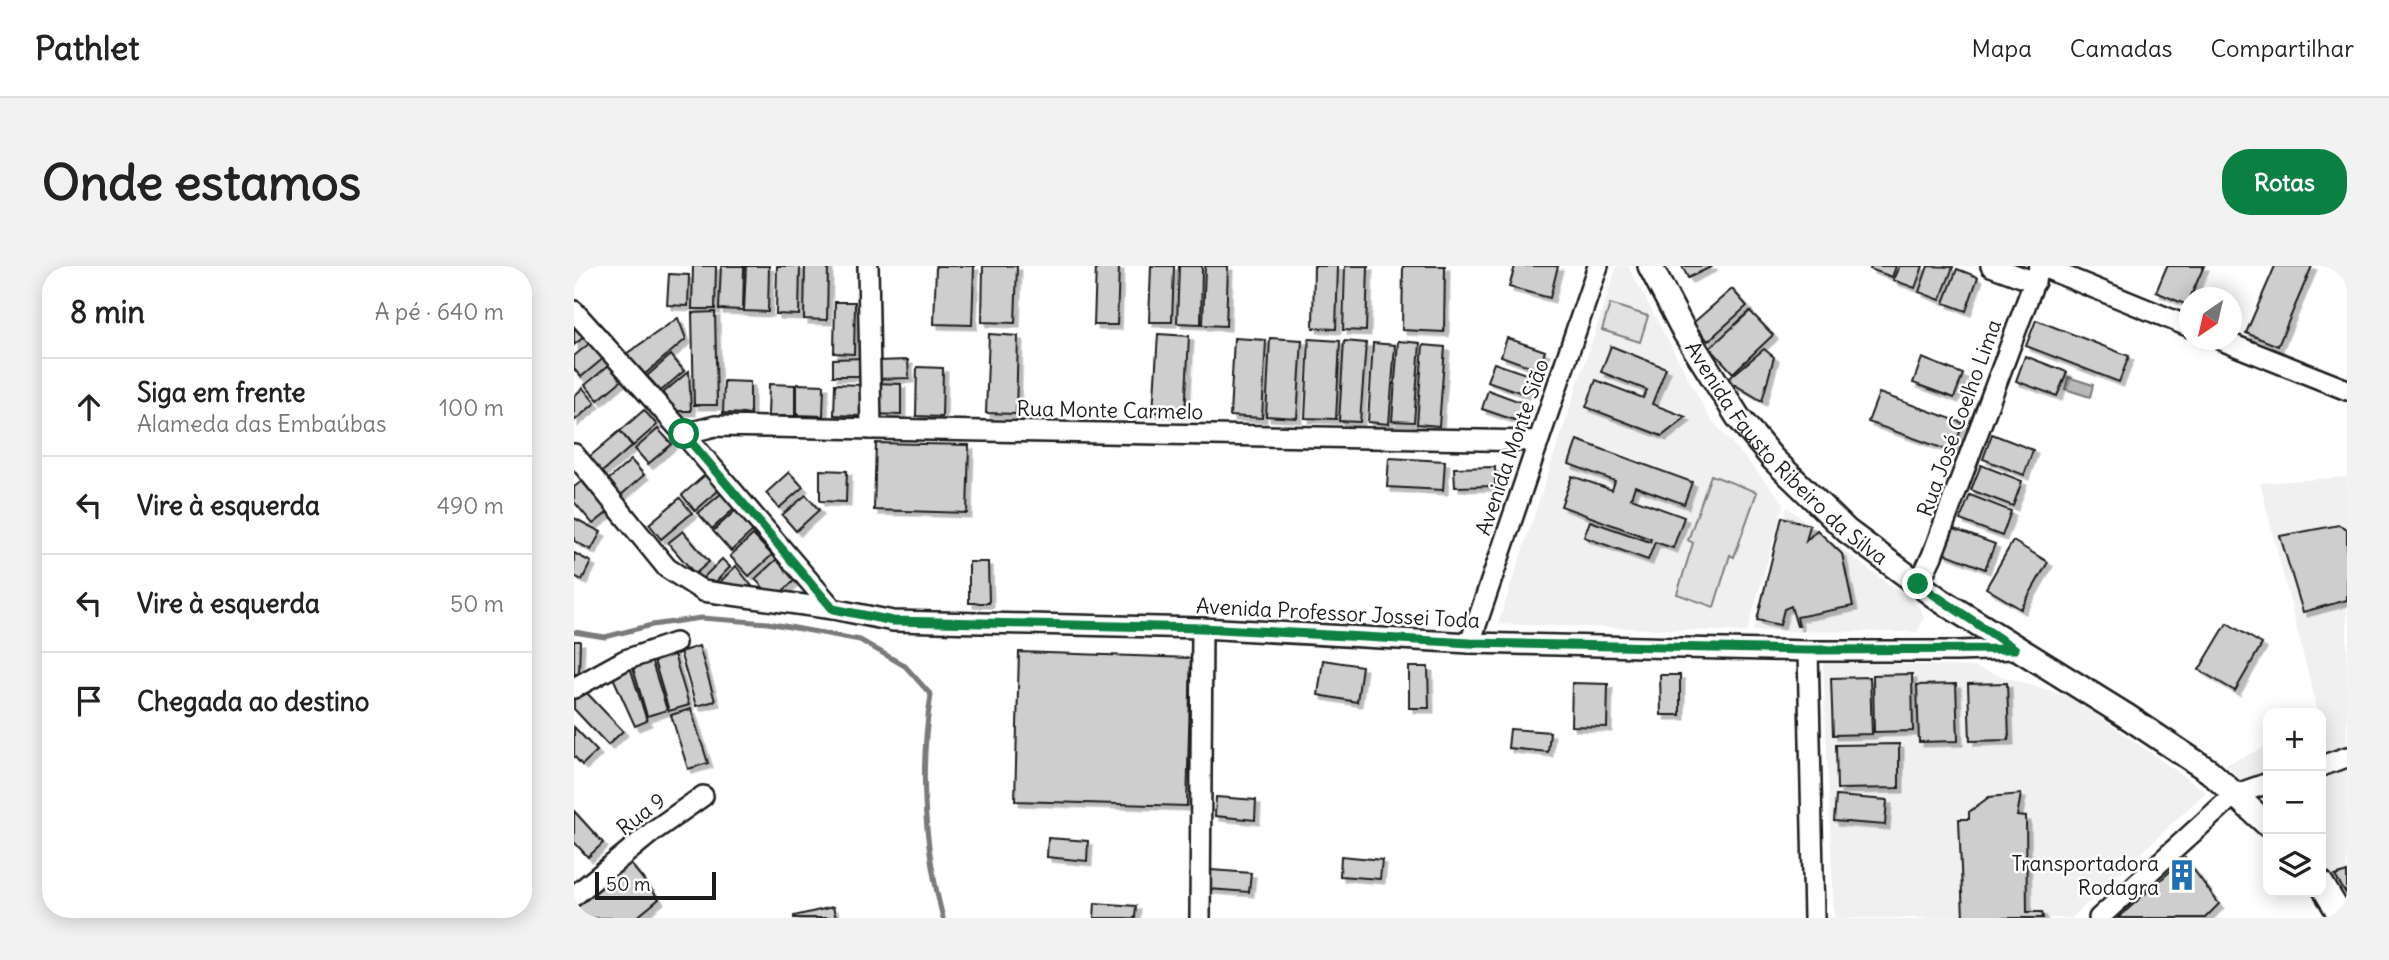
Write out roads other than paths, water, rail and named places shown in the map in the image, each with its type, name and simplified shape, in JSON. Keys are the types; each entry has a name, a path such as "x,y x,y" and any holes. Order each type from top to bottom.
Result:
{"main road":[{"name":"Avenida Fausto Ribeiro da Silva","path":"1650,266 1685,333 1738,417 1773,459 1847,531 1918,584 2015,649 2197,763 2263,821"},
{"path":"2326,891 2343,918"}],"street":[{"path":"868,266 871,429"},
{"name":"Avenida Monte Sião","path":"1470,643 1598,266"},
{"path":"1991,266 2038,271 2179,323"},
{"name":"Rua José Coelho Lima","path":"1918,584 1932,556 2038,271"},
{"path":"574,311 684,434 833,609"},
{"path":"2242,348 2347,390"},
{"name":"Rua Monte Carmelo","path":"684,434 715,426 1537,441"},
{"name":"Avenida Professor Jossei Toda","path":"574,454 667,568 703,591 833,609 893,621 1202,628 1470,643 1808,650 2015,649"},
{"path":"1199,918 1202,628"},
{"path":"574,688 625,660 676,643"},
{"path":"1808,650 1814,918"},
{"path":"2326,764 2347,757"},
{"path":"2099,918 2234,795 2263,785"},
{"name":"Rua 9","path":"574,896 652,832 703,796"}],"waterway":[{"path":"574,632 605,637 652,625 701,618 768,623 860,640 905,666 931,695 925,751 925,807 931,863 943,918"}],"place":[{"name":"Transportadora Rodagra","path":"2182,875"}]}
